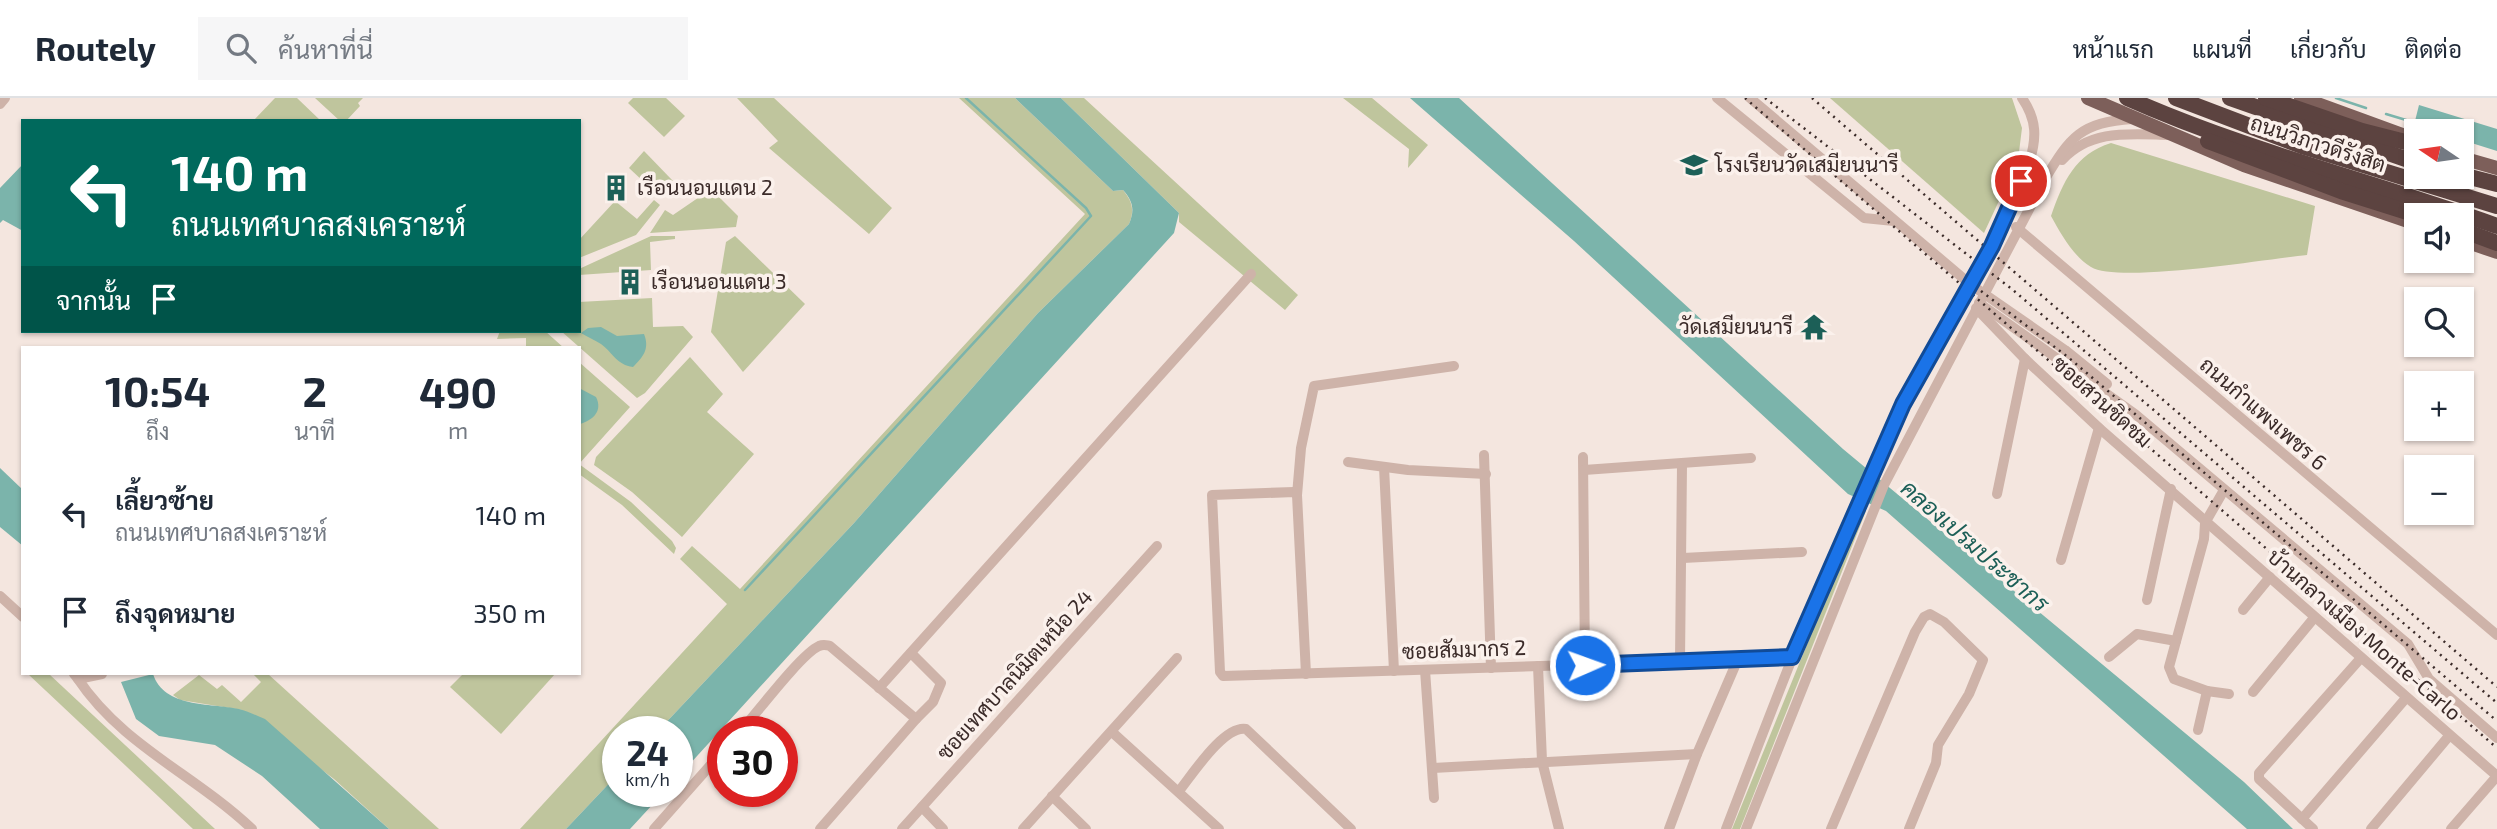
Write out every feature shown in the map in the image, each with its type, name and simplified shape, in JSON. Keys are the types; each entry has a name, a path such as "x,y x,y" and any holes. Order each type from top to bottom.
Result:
{"highway":[{"path":"2126,98 2145,112 2254,159 2404,211"},
{"name":"ถนนวิภาวดีรังสิต","path":"2126,98 2165,115 2497,226"},
{"path":"2139,98 2285,154 2497,220"},
{"path":"2176,98 2302,146 2497,205"},
{"name":"ถนนวิภาวดีรังสิต","path":"2230,98 2404,158"},
{"path":"2267,99 2362,131 2404,140"},
{"path":"2474,178 2497,184"},
{"path":"2474,237 2496,249"}],"main road":[{"name":"ถนนวิภาวดีรังสิต","path":"2088,98 2174,136 2288,181 2404,220"},
{"name":"ถนนวิภาวดีรังสิต","path":"2301,98 2326,102 2404,137"},
{"path":"2474,161 2497,168"},
{"path":"2474,243 2496,249"}],"street":[{"path":"0,104 5,98"},
{"path":"1717,98 1864,218 1895,221"},
{"path":"1750,98 1970,284 1979,302 2065,350 2102,380 2135,414 2407,644 2429,679 2497,738"},
{"path":"1726,829 1792,657 1895,420 2005,220 2029,162 2034,140 2033,114 2022,98"},
{"path":"1746,829 1884,485 1912,426 2045,179 2061,152 2079,132 2107,120 2134,118"},
{"path":"2045,179 2068,154 2088,140 2123,134 2174,136"},
{"name":"ถนนกำแพงเพชร 6","path":"2005,220 2019,229 2347,511 2497,635"},
{"path":"879,688 1251,274"},
{"name":"ซอยสวนชิดชม","path":"1979,302 2025,359 2206,523"},
{"path":"1997,494 2025,359"},
{"path":"1306,674 1297,495 1301,448 1314,386 1454,366"},
{"path":"2061,561 2099,428"},
{"path":"1485,455 1491,668"},
{"path":"1583,457 1585,665"},
{"path":"1584,470 1751,458"},
{"path":"1348,462 1486,474"},
{"path":"1679,662 1683,558 1682,465"},
{"path":"1384,467 1394,671"},
{"path":"2147,600 2171,489"},
{"path":"2224,490 2206,523 2169,667 2172,677 2207,691 2229,694"},
{"name":"ซอยสัมมากร 2","path":"1297,495 1294,492 1212,495 1221,675 1792,657"},
{"name":"บ้านกลางเมือง Monte-Carlo","path":"2206,523 2497,776"},
{"name":"ซอยเทศบาลนิมิตเหนือ 24","path":"901,829 1157,546"},
{"path":"1683,558 1802,552"},
{"path":"2243,610 2270,577"},
{"path":"0,596 21,615"},
{"path":"1831,829 1924,617 1936,616 1983,660 1938,745 1936,763 1909,829"},
{"path":"2253,692 2314,618"},
{"path":"2109,657 2124,641 2137,634 2176,641"},
{"path":"754,716 798,666 817,647 823,645 830,646 916,719"},
{"path":"820,829 933,702 941,683 911,653"},
{"path":"1023,829 1177,658"},
{"path":"1669,829 1697,754 1738,659"},
{"path":"2313,829 2259,779 2259,773 2360,659"},
{"path":"1538,666 1542,761 1559,829"},
{"path":"1425,670 1434,797"},
{"path":"76,676 93,702 121,729 216,797 252,829"},
{"path":"2198,730 2207,691"},
{"path":"2302,819 2406,698"},
{"path":"1178,791 1222,739 1233,729 1245,729 1351,829"},
{"path":"1112,732 1219,829"},
{"path":"2371,829 2449,736"},
{"path":"1433,768 1697,754"},
{"path":"654,829 707,769"},
{"path":"2451,829 2497,776"},
{"path":"1052,796 1086,829"},
{"path":"922,807 943,829"}],"green space":[{"path":"275,98 297,98 319,119 255,119"},
{"path":"315,98 363,98 358,103 360,106 348,119 338,119"},
{"path":"633,98 666,98 685,116 664,137 628,103"},
{"path":"737,98 774,98 892,208 869,234 769,148 778,141"},
{"path":"959,98 1015,98 1113,191 1123,190 1132,206 1129,224 1038,313 854,523 672,716 624,716 727,604 680,559 692,546 740,589 1085,214"},
{"path":"1061,98 1084,98 1298,295 1285,310 1179,222 1179,213"},
{"path":"1343,98 1372,98 1428,145 1408,168 1409,149"},
{"path":"1830,98 2012,98 2022,128 2018,160 1984,233"},
{"path":"2111,143 2315,206 2307,255 2161,272 2106,272 2091,267 2073,251 2051,216 2060,192 2079,162 2088,154"},
{"path":"644,151 673,181 660,197 629,168"},
{"path":"711,189 738,216 736,227 650,233 665,210 673,215"},
{"path":"654,200 660,205 636,235 581,257 581,238 615,201 637,219"},
{"path":"651,236 675,236 675,239 650,242 651,270 581,275 581,268"},
{"path":"735,236 805,304 743,372 711,332 726,242"},
{"path":"652,298 653,327 683,326 693,337 645,393 637,398 563,333 581,333 581,302"},
{"path":"499,333 547,333 562,346 526,346 526,338 497,339"},
{"path":"690,357 723,394 707,412 754,454 682,537 632,492 594,465 596,457"},
{"path":"581,364 630,407 581,462"},
{"path":"581,465 631,502 672,541 676,548 674,554 622,505 581,475"},
{"path":"1862,509 1866,511 1740,829 1732,829"},
{"path":"29,675 50,675 215,829 193,829"},
{"path":"199,675 217,689 222,685 241,702 261,682 254,675 269,675 439,829 389,829 334,779 242,710 180,700 173,695"},
{"path":"462,675 554,675 501,734 450,687"},
{"path":"602,740 602,791 566,829 520,829"}],"water":[{"path":"1015,98 1061,98 1179,213 1174,233 734,716 707,716 707,745 693,760 693,716 672,716 854,523 1038,313 1129,224 1132,206 1129,198 1123,190 1113,191"},
{"path":"1410,98 1459,98 1843,449 2244,782 2293,829 2247,829 1886,511 1848,494 1574,241"},
{"path":"2419,105 2464,119 2416,119"},
{"path":"2474,122 2497,129 2497,151 2474,144"},
{"path":"21,166 21,230 3,220 0,223 0,188"},
{"path":"601,327 617,336 644,334 644,352 633,367 623,364 601,344 581,333 588,328"},
{"path":"581,389 596,397 598,402 597,411 589,420 581,424"},
{"path":"0,468 21,488 21,544 0,527"},
{"path":"154,675 167,693 177,698 239,709 265,719 389,829 320,829 262,776 215,745 159,736 136,719 121,682"},
{"path":"602,791 602,807 650,807 630,829 566,829"}],"waterway":[{"path":"745,590 1091,216 1086,208 966,98"},
{"path":"2336,98 2366,108"},
{"path":"2386,114 2404,119"}],"railway":[{"path":"1745,98 2497,748"},
{"path":"1765,98 2013,290 2497,703"},
{"path":"1812,98 2497,687"},
{"path":"1981,291 2069,358 2497,721"}],"place":[{"name":"โรงเรียนวัดเสมียนนารี","path":"1694,165"},
{"name":"เรือนนอนแดน 2","path":"616,188"},
{"name":"เรือนนอนแดน 3","path":"630,282"},
{"name":"วัดเสมียนนารี","path":"1814,327"}],"route":[{"path":"1585,665 1792,657 1903,404 1992,246 2021,181"}],"water label":[{"name":"คลองเปรมประชากร","path":"1975,546"}]}
